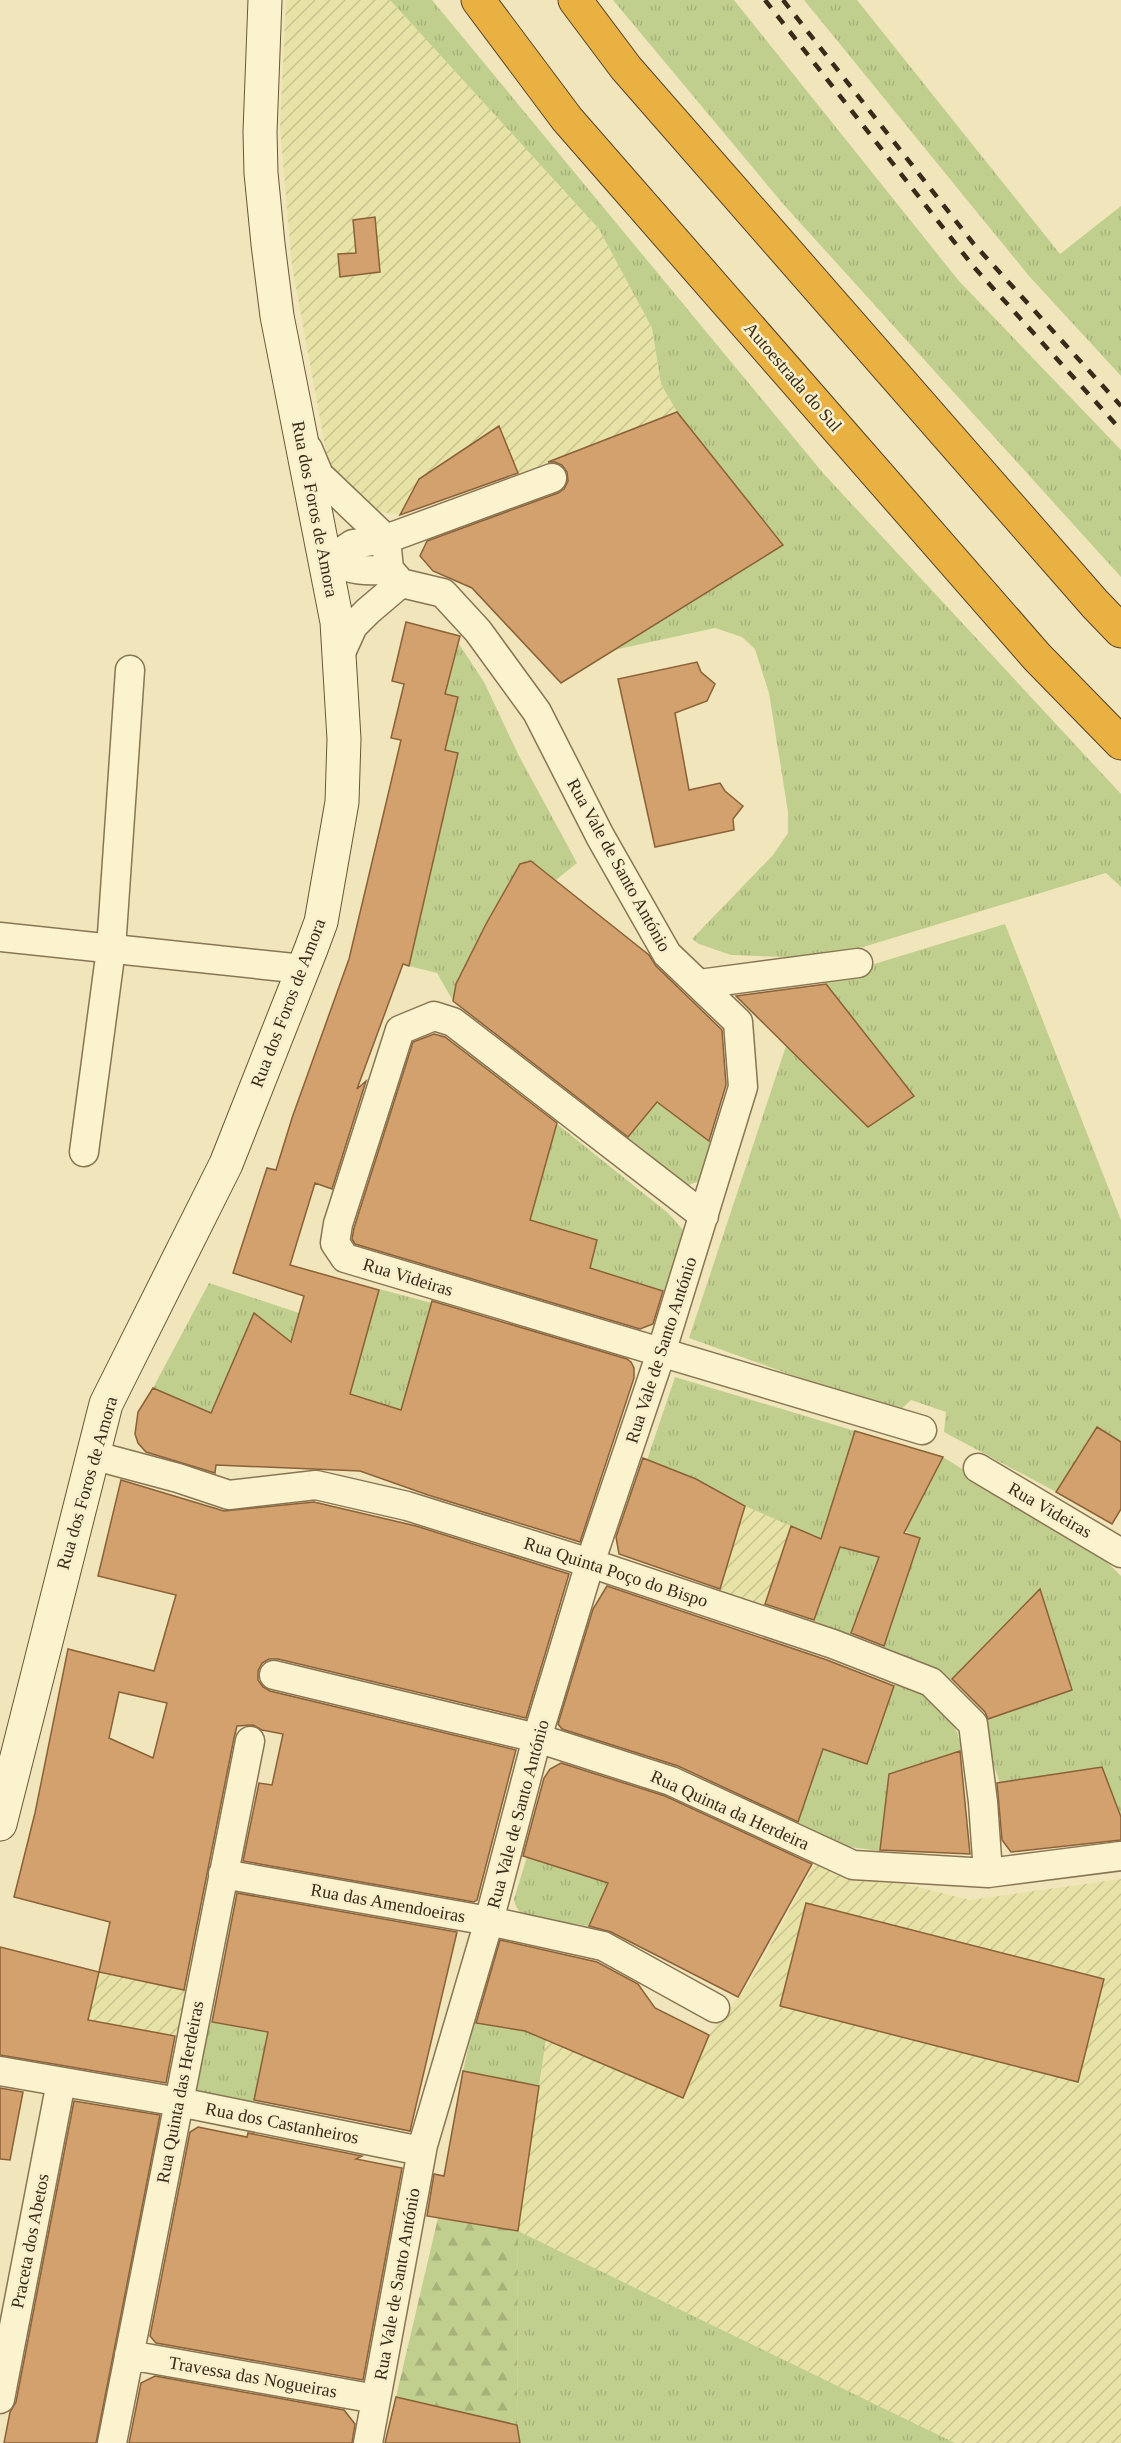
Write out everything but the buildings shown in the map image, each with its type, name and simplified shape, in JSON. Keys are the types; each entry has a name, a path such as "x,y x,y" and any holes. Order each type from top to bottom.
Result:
{"highway":[{"name":"Autoestrada do Sul","path":"478,0 567,119 1037,657 1121,742"},
{"path":"575,0 626,68 1087,596 1121,631"}],"main road":[{"name":"Rua dos Foros de Amora","path":"0,1824 106,1404 226,1164 303,969 321,922 342,802 344,739 337,622 327,558 278,316 261,173 260,76 265,0"}],"street":[{"path":"300,429 319,475 386,539 395,576 353,626 339,657"},
{"path":"327,558 353,544 386,539 552,478"},
{"name":"Rua Vale de Santo António","path":"327,558 347,568 395,576 442,593 478,631 537,712 600,836 667,954 738,1022 743,1087 661,1353 590,1563 537,1738 489,1921 422,2151 368,2443"},
{"path":"84,1152 111,949 130,670"},
{"path":"0,937 303,969"},
{"path":"699,984 858,963"},
{"name":"Rua Videiras","path":"704,1216 453,1022 434,1016 400,1030 338,1224 335,1243 345,1258 922,1431"},
{"name":"Rua Quinta Poço do Bispo","path":"92,1455 178,1478 229,1495 316,1485 407,1506 590,1563 833,1644 931,1682 973,1724 983,1802 988,1873"},
{"name":"Rua Videiras","path":"978,1468 1121,1553"},
{"name":"Rua Quinta da Herdeira","path":"274,1675 537,1738 671,1781 853,1865 988,1873 1121,1856"},
{"name":"Rua Quinta das Herdeiras","path":"112,2443 250,1741"},
{"name":"Rua das Amendoeiras","path":"224,1874 489,1921 603,1946 715,2008"},
{"name":"Rua dos Castanheiros","path":"0,2071 178,2102 422,2151"},
{"name":"Praceta dos Abetos","path":"0,2400 61,2082"},
{"name":"Travessa das Nogueiras","path":"129,2355 376,2399"}],"shaded area":[{"path":"286,0 390,0 599,229 652,328 661,384 677,412 519,474 498,426 419,479 400,515 375,511 328,462 292,266 280,127"},
{"path":"745,1506 791,1526 764,1608 718,1593"},
{"path":"816,1862 970,1900 1121,1879 1121,2443 955,2443 518,2231 546,2039 709,2035 750,1982"},
{"path":"99,1972 187,1990 177,2037 88,2020"}],"green space":[{"path":"390,0 432,0 823,473 1121,794 1121,887 1106,873 837,955 782,957 731,955 699,944 692,939 773,855 788,833 788,812 769,693 755,649 742,637 715,628 614,650 783,544 677,412 661,384 652,328 599,229"},
{"path":"613,0 734,0 959,281 1121,450 1121,577 784,205"},
{"path":"804,0 857,0 1060,254 1121,206 1121,376 1029,276"},
{"path":"459,644 484,682 518,754 577,863 556,880 531,861 520,864 456,984 453,1001 437,973 409,966 445,750 458,697 445,694"},
{"path":"1005,924 1121,1220 1121,1442 1097,1428 1056,1492 944,1432 946,1412 911,1400 897,1413 689,1338 786,1046 868,1127 914,1096 816,971 858,969"},
{"path":"657,1102 713,1143 702,1180 684,1187 625,1141"},
{"path":"557,1124 668,1213 684,1231 669,1293 590,1268 530,1220"},
{"path":"209,1283 299,1313 291,1342 254,1314 211,1413 153,1388"},
{"path":"379,1289 432,1303 401,1410 350,1393"},
{"path":"675,1377 855,1431 821,1539 647,1460"},
{"path":"943,1457 1101,1556 1121,1576 1121,1817 1102,1767 1000,1783 978,1722 1072,1690 1040,1590 951,1680 934,1669 883,1650 920,1539 905,1531"},
{"path":"840,1547 881,1551 849,1638 813,1625"},
{"path":"896,1680 918,1689 952,1719 963,1750 889,1774 880,1851 849,1847 797,1826 823,1749 867,1764"},
{"path":"527,1857 608,1883 589,1926 524,1916 520,1912 514,1899"},
{"path":"210,2022 268,2032 253,2107 195,2097"},
{"path":"474,2022 525,2031 546,2039 539,2086 463,2071"},
{"path":"438,2218 518,2231 517,2425 396,2397"},
{"path":"518,2231 955,2443 520,2443 517,2425"}],"railway":[{"path":"765,0 973,266 1121,430"},
{"path":"783,0 973,243 1121,406"}]}
